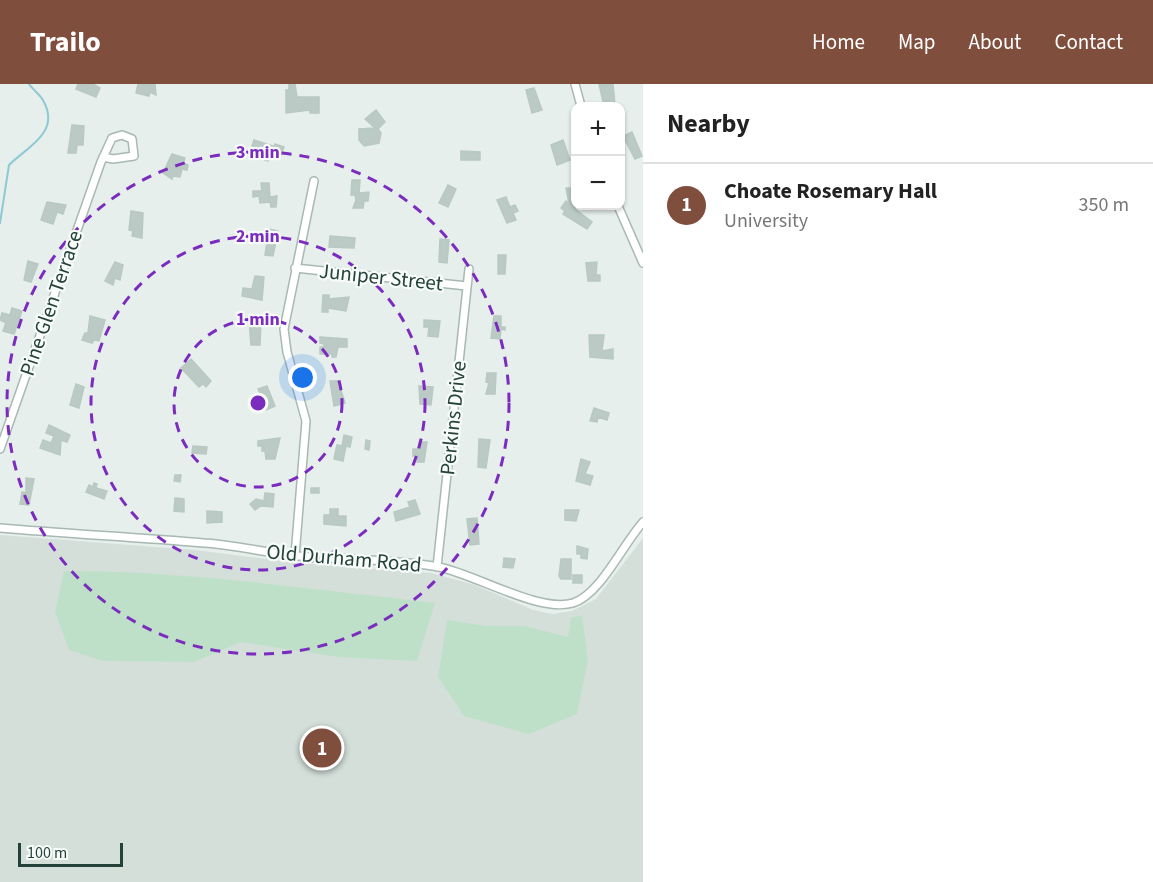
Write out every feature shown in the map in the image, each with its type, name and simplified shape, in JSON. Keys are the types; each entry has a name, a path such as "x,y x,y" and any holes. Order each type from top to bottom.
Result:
{"street":[{"path":"574,84 580,102"},
{"name":"Pine Glen Terrace","path":"0,449 103,157 112,138 122,135 132,139 134,156 113,159 103,157"},
{"path":"295,556 306,422 286,352 284,328 314,181"},
{"path":"620,210 643,263"},
{"name":"Juniper Street","path":"296,268 467,286"},
{"name":"Perkins Drive","path":"437,567 469,269"},
{"name":"Old Durham Road","path":"0,528 86,537 206,543 295,556 437,567 484,580 545,605 561,606 576,603 598,585 628,538 643,522"}],"shaded area":[{"path":"0,535 195,550 299,563 431,573 475,585 533,610 553,614 572,611 596,599 643,538 643,882 0,882"}],"green space":[{"path":"64,571 203,577 435,603 417,661 338,657 241,642 194,662 103,661 69,650 55,612"},
{"path":"582,616 588,660 577,714 529,734 464,716 438,677 447,620 486,626 525,626 568,637 571,617"}],"building":[{"path":"78,84 93,84 100,88 96,97 76,89"},
{"path":"138,84 155,84 156,95 150,92 149,96 136,93"},
{"path":"289,84 295,84 297,97 319,97 319,113 310,113 310,110 286,113 286,90 289,90"},
{"path":"599,84 613,84 615,102 603,102"},
{"path":"534,88 542,110 532,113 526,90"},
{"path":"376,110 385,122 378,129 381,133 379,143 364,146 359,140 359,129 375,128 365,119"},
{"path":"72,125 84,126 83,145 77,145 76,153 68,153"},
{"path":"632,132 642,156 635,159 625,140 625,135"},
{"path":"254,140 273,146 273,149 275,144 284,147 281,155 271,151 268,161 256,157 259,148 252,146"},
{"path":"563,140 570,160 557,165 551,145"},
{"path":"461,151 480,152 480,160 461,160"},
{"path":"172,154 185,158 183,163 188,165 187,170 182,169 180,177 173,176 172,179 163,173"},
{"path":"352,180 360,180 359,193 369,192 368,201 364,201 363,208 353,208 356,200 355,195 351,195"},
{"path":"261,183 269,183 270,197 277,196 276,207 271,207 270,202 260,203 259,196 253,197 253,191 262,191"},
{"path":"448,185 456,189 448,207 439,203"},
{"path":"566,188 571,188 571,210 576,210 592,222 587,229 563,214 565,211 561,208 566,201 569,203"},
{"path":"506,197 510,207 515,205 518,211 513,213 516,220 507,223 497,200"},
{"path":"47,202 66,205 63,214 57,212 53,224 41,220"},
{"path":"131,211 143,213 142,238 132,236 133,231 129,230"},
{"path":"269,229 278,231 273,256 265,255"},
{"path":"330,236 355,238 354,248 329,247"},
{"path":"440,239 449,240 447,263 439,262"},
{"path":"498,255 506,255 505,274 498,274"},
{"path":"28,261 38,264 31,282 24,280"},
{"path":"115,262 123,265 120,280 115,278 113,285 105,281"},
{"path":"597,262 596,275 600,275 600,281 588,281 586,263"},
{"path":"255,276 264,277 262,300 242,296 243,288 252,289"},
{"path":"323,295 329,295 329,299 349,297 346,311 328,308 328,312 322,312"},
{"path":"12,308 22,311 14,334 3,331 6,323 0,320 2,313 10,315"},
{"path":"90,316 105,320 99,341 94,340 92,343 82,340 85,333 88,333"},
{"path":"494,316 501,316 501,327 505,327 505,330 501,329 500,339 491,338"},
{"path":"249,320 261,320 260,345 251,345"},
{"path":"424,320 440,321 438,337 428,336 429,327 424,327"},
{"path":"589,335 604,335 602,351 613,349 613,359 590,357"},
{"path":"320,337 347,339 347,347 338,347 336,357 332,357 332,354 320,354 320,347 324,347 324,344 320,343"},
{"path":"191,359 211,381 206,387 203,384 199,387 181,368"},
{"path":"487,373 496,373 495,394 486,394 489,383 486,382"},
{"path":"330,381 338,381 345,403 334,406"},
{"path":"76,384 84,387 79,408 70,405"},
{"path":"267,386 275,406 266,410 258,389"},
{"path":"419,386 433,387 431,405 420,404"},
{"path":"594,408 609,413 607,420 598,417 597,422 590,421"},
{"path":"49,425 70,435 67,442 61,440 60,455 40,448 43,440 51,443 54,436 46,433"},
{"path":"344,435 352,437 350,447 346,446 343,461 334,459 337,445 342,446"},
{"path":"280,438 275,459 266,459 265,451 262,451 262,446 258,446 258,441"},
{"path":"479,439 490,440 486,468 478,467"},
{"path":"366,440 370,441 369,450 365,449"},
{"path":"419,442 427,442 424,462 417,462 418,456 413,456 413,449 418,449"},
{"path":"193,446 207,447 206,454 192,453"},
{"path":"581,459 590,462 585,474 593,476 590,485 576,481"},
{"path":"175,475 181,475 180,482 174,481"},
{"path":"26,478 34,479 29,505 20,504 22,492 26,493"},
{"path":"94,483 97,484 96,488 107,491 104,499 86,492 89,485 93,487"},
{"path":"311,488 319,488 319,493 311,493"},
{"path":"265,493 274,494 273,507 261,506 255,510 250,504 256,499 264,501"},
{"path":"175,498 184,499 184,512 174,511"},
{"path":"415,500 420,514 396,521 394,512 410,507 408,502"},
{"path":"330,509 338,509 338,516 346,516 346,526 324,524 324,515 330,515"},
{"path":"565,510 579,510 576,521 565,520"},
{"path":"207,511 222,512 222,522 207,523"},
{"path":"477,518 479,544 470,545 467,519"},
{"path":"577,546 588,549 587,559 577,554"},
{"path":"504,558 515,559 513,568 503,567"},
{"path":"561,559 571,559 571,579 561,579 559,576"},
{"path":"573,575 582,575 582,583 573,583"}],"waterway":[{"path":"0,223 9,165 39,138 48,122 44,102 29,84"}],"place":[{"name":"Choate Rosemary Hall","path":"322,748"}]}
